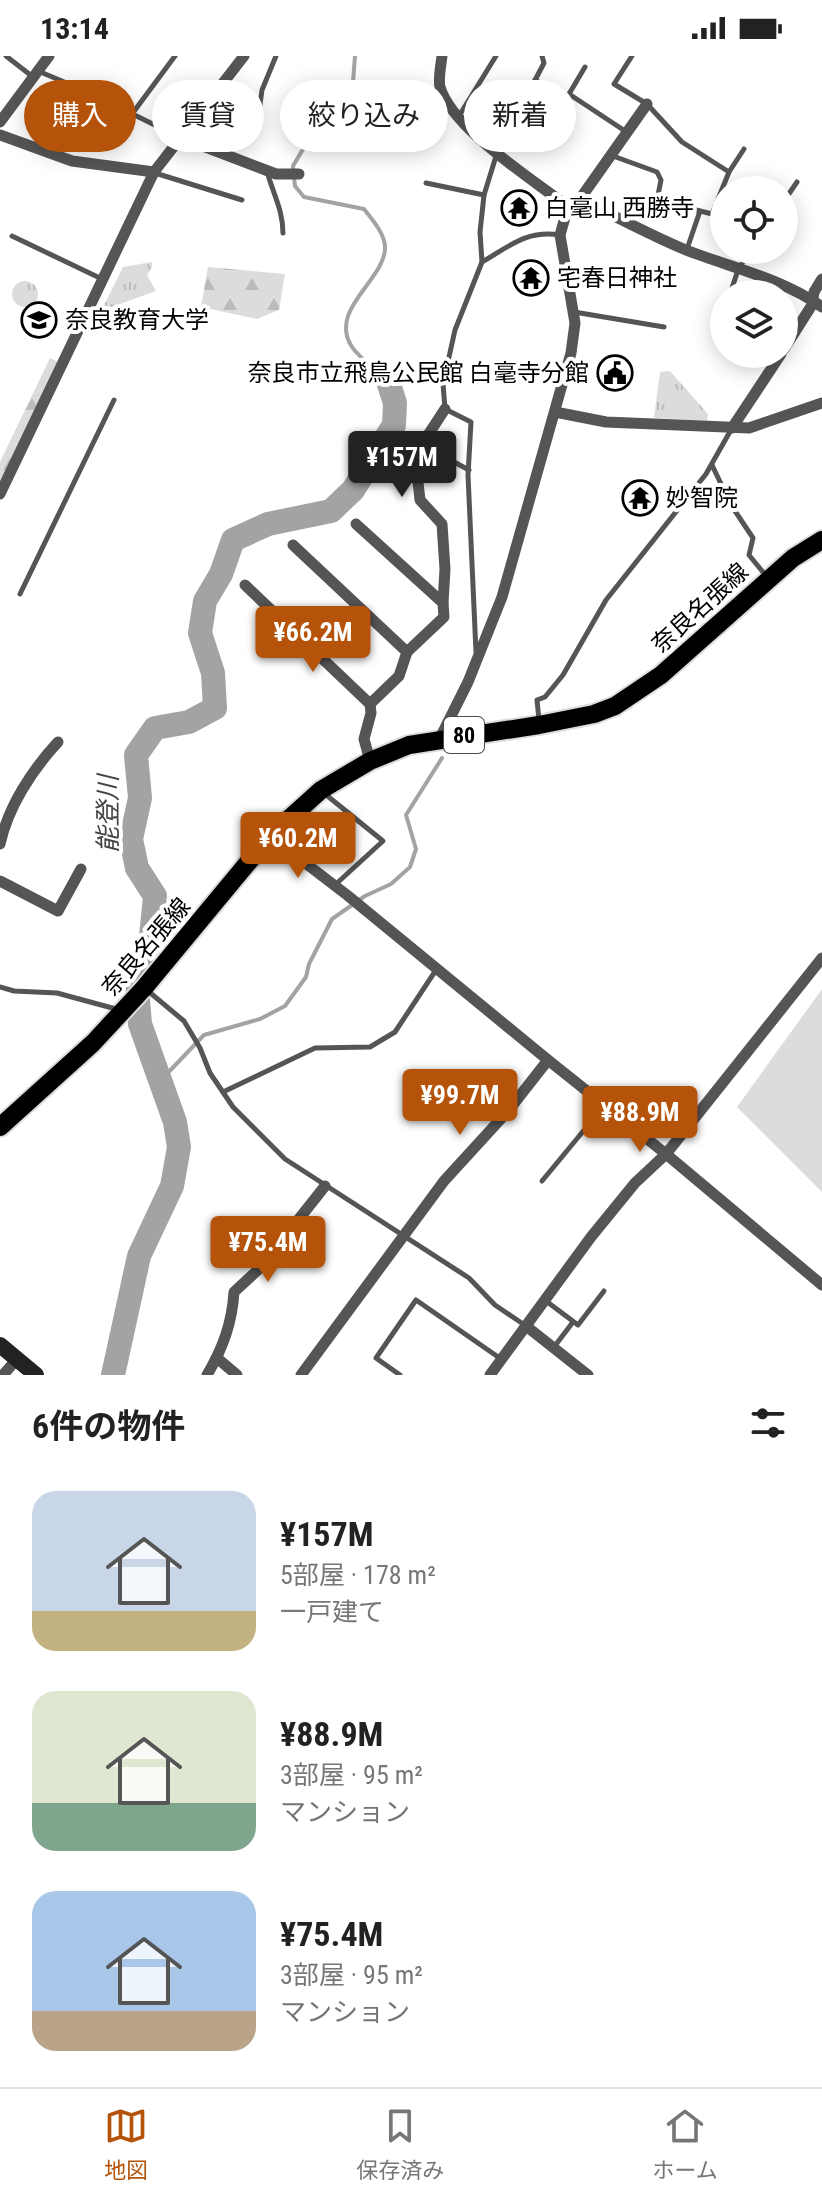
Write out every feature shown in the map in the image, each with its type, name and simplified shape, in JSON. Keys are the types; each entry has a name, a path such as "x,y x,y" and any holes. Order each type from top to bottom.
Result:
{"main road":[{"name":"奈良名張線","path":"0,1127 93,1043 144,988 270,836 321,790 370,761 409,745 539,725 594,714 615,706 661,675 793,558 822,540"},
{"path":"0,1345 36,1375"}],"street":[{"path":"0,122 49,56"},
{"path":"442,56 440,86 458,116 497,153 568,207 574,206 613,156 647,104"},
{"path":"224,80 240,57"},
{"path":"0,135 72,161 154,172"},
{"path":"0,494 154,172 170,152"},
{"path":"219,152 271,172 299,174"},
{"path":"580,199 686,250 741,267 818,304"},
{"path":"440,738 468,682 502,597 571,353 575,323 560,235 568,207"},
{"path":"818,304 814,292 822,279"},
{"path":"798,329 818,304"},
{"path":"732,428 769,368"},
{"path":"555,412 606,422 749,428 822,403"},
{"path":"370,704 399,676 407,652 444,617 442,524 420,500 418,482 409,464 445,409"},
{"path":"356,524 443,603"},
{"path":"293,545 407,652"},
{"path":"245,585 370,704 371,713 364,739 370,761"},
{"path":"0,844 1,833 28,780 58,742"},
{"path":"270,836 666,1154 822,1285"},
{"path":"0,881 58,911 81,869"},
{"path":"490,1375 543,1299 635,1183 666,1154 822,958"},
{"path":"301,1375 444,1181 508,1111 548,1060"},
{"path":"207,1375 231,1323 234,1292 261,1267 325,1186"},
{"path":"809,1272 822,1274"},
{"path":"526,1326 588,1375"},
{"path":"217,1358 237,1375"},
{"path":"3,1375 17,1359"}],"lane":[{"path":"6,56 50,80"},
{"path":"136,109 175,56"},
{"path":"264,85 276,56"},
{"path":"458,116 496,56"},
{"path":"535,80 544,63 542,56"},
{"path":"632,56 614,84 647,104 682,142 729,172"},
{"path":"576,80 585,67"},
{"path":"576,101 628,134"},
{"path":"727,176 744,149"},
{"path":"477,657 469,470 471,422 445,409 443,384 455,330 482,262 480,232 484,195 497,153"},
{"path":"613,156 657,172 661,180 657,200 710,214"},
{"path":"154,172 242,200"},
{"path":"271,172 273,193 283,213 283,233"},
{"path":"426,183 484,195"},
{"path":"686,250 700,211"},
{"path":"482,262 530,234 543,232 560,235"},
{"path":"12,236 103,280"},
{"path":"736,280 743,264"},
{"path":"573,312 664,327"},
{"path":"20,594 114,400"},
{"path":"539,725 537,700 545,697 563,675 606,600 711,465 732,428"},
{"path":"421,445 469,470"},
{"path":"711,465 731,505 753,538 749,555 769,579"},
{"path":"321,790 383,841 335,886"},
{"path":"223,1092 315,1048 370,1047 395,1032 436,970"},
{"path":"0,987 14,991 57,993 125,1009"},
{"path":"144,988 184,1021 210,1073 233,1107 285,1159 469,1278 495,1305 526,1326"},
{"path":"542,1181 604,1106"},
{"path":"543,1299 578,1325 604,1291"},
{"path":"400,1375 376,1358 416,1300 502,1359"},
{"path":"553,1347 573,1322"}],"green space":[{"path":"152,262 147,275 156,291 101,311 123,267"},
{"path":"208,267 285,274 279,310 257,319 201,307"},
{"path":"25,281 34,285 38,294 34,303 25,307 16,303 12,294 16,285"},
{"path":"50,358 58,362 0,483 0,462"},
{"path":"670,371 708,414 707,421 654,418 660,372"},
{"path":"822,989 822,1192 737,1107"}],"waterway":[{"name":"能登川","path":"355,56 353,82 342,104 309,139 293,166 295,186 304,197 364,209 382,236 385,246 383,258 352,307 346,333 355,351 388,381"},
{"name":"能登川","path":"113,1375 139,1256 172,1186 179,1147 175,1122 140,1024 136,976 151,937 155,896 137,868 131,839 140,798 136,755 155,728 189,722 215,708 213,673 200,633 205,601 221,574 233,540 268,524 331,511 353,490 394,425 395,403 388,381"},
{"path":"161,1080 204,1035 260,1019 285,1006 306,977 309,964 332,919 365,896 391,884 410,867 416,849 406,815 442,758"}],"place":[{"name":"白毫山 西勝寺","path":"519,208"},
{"name":"宅春日神社","path":"531,278"},
{"name":"奈良教育大学","path":"39,320"},
{"name":"奈良市立飛鳥公民館 白毫寺分館","path":"615,373"},
{"name":"妙智院","path":"640,498"}]}
